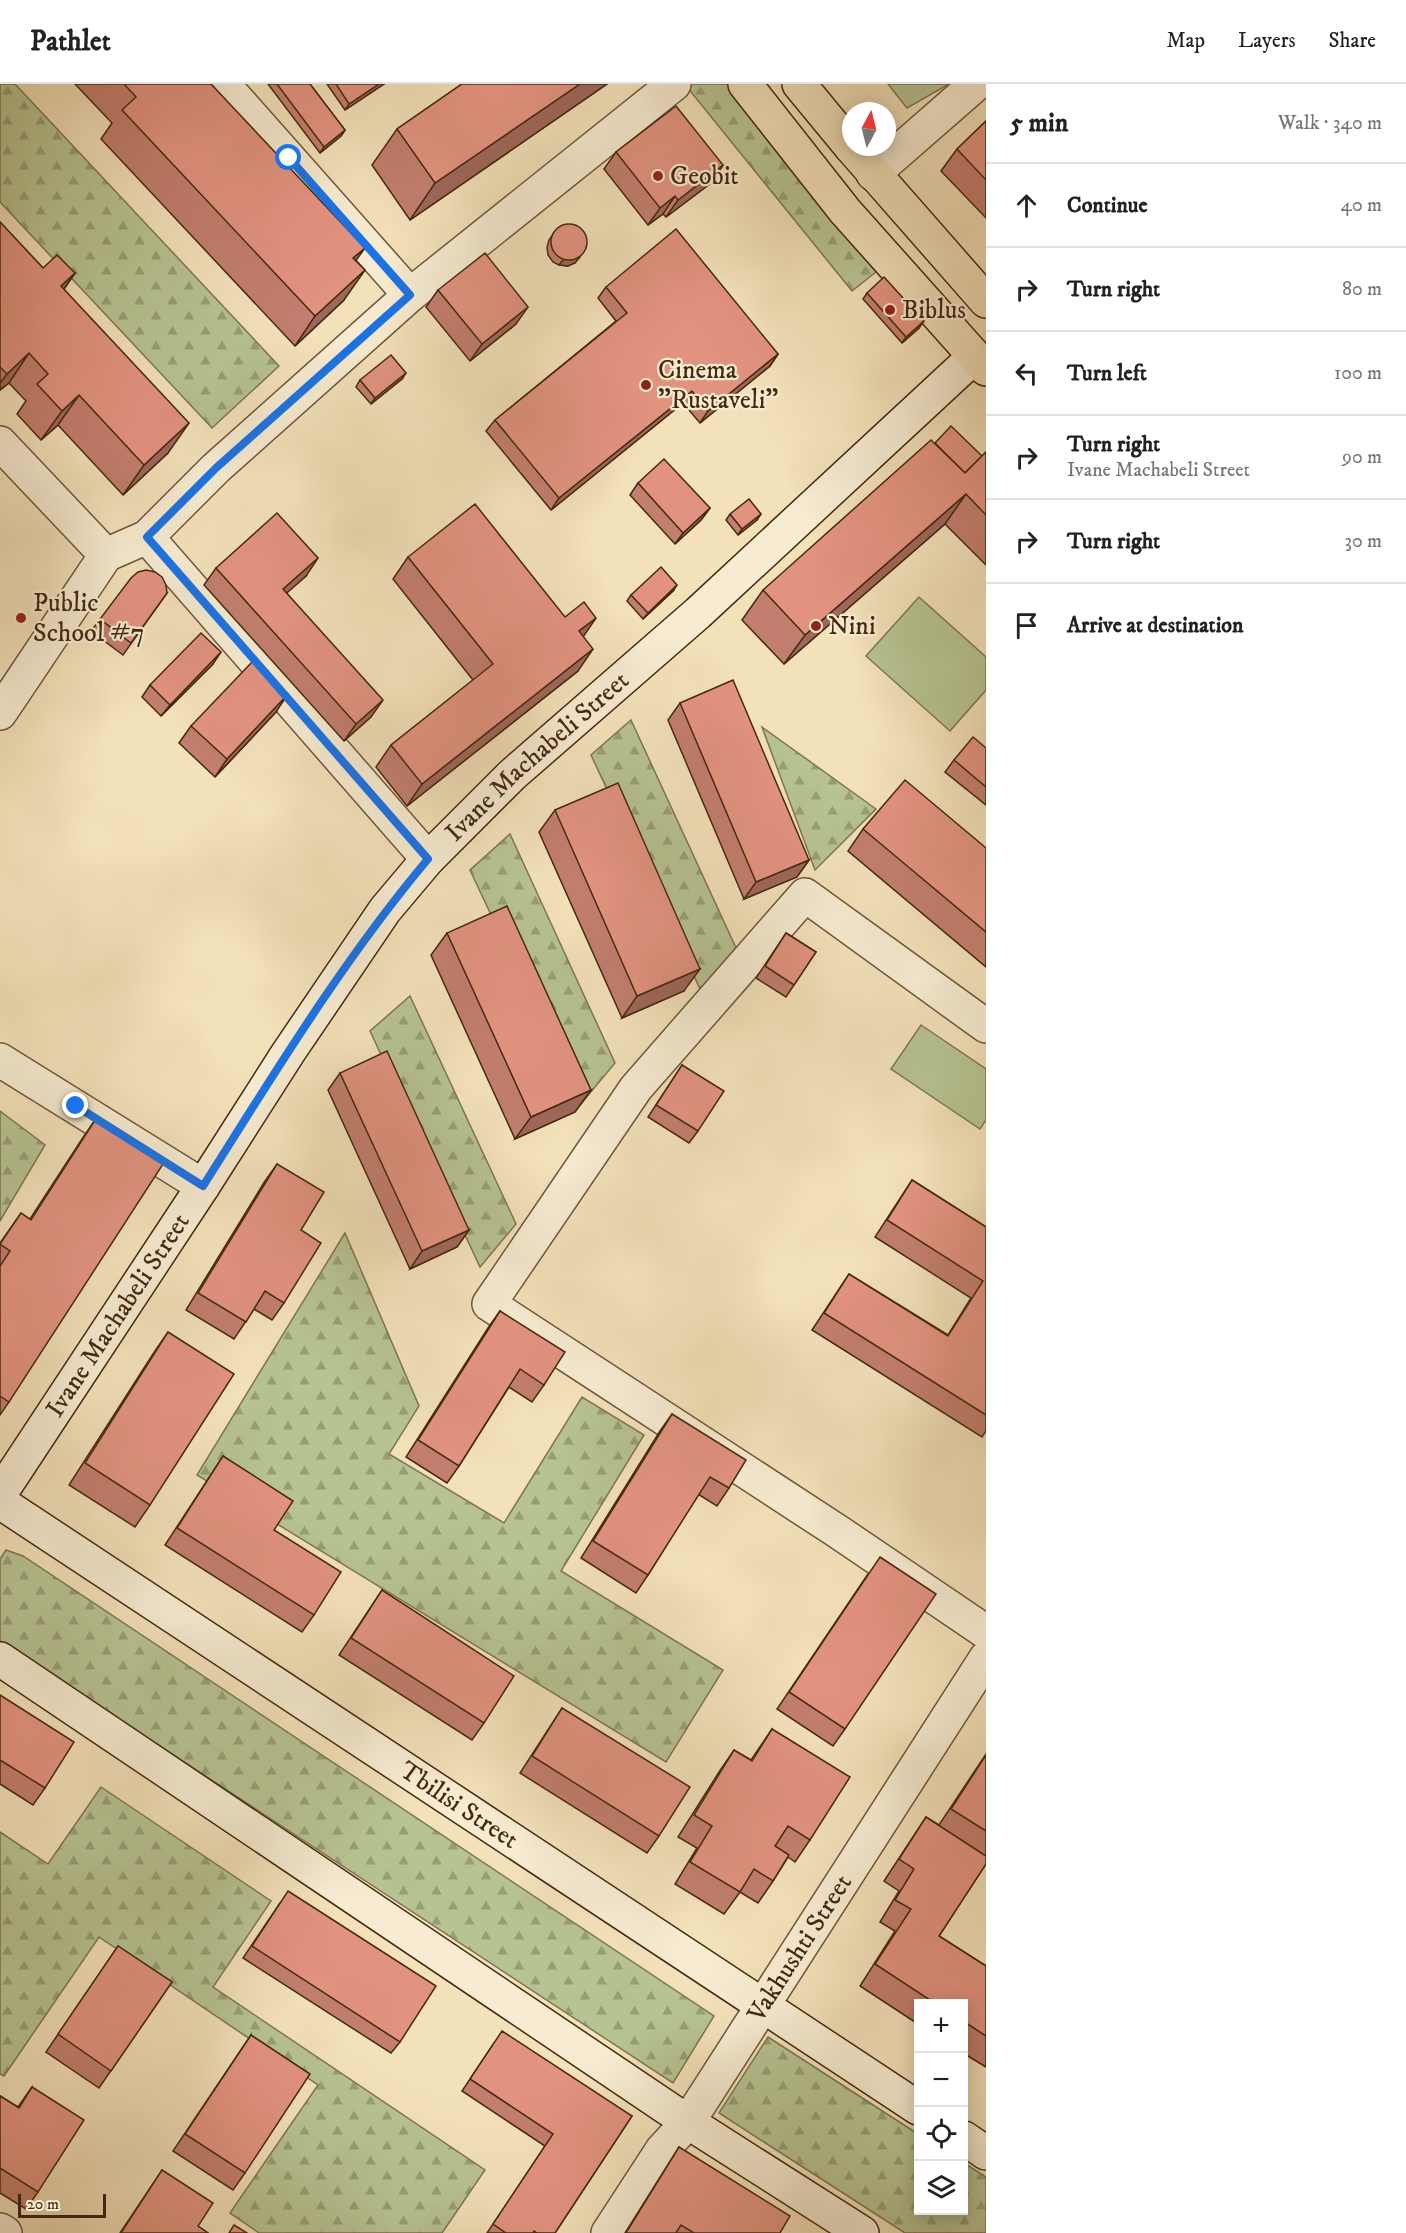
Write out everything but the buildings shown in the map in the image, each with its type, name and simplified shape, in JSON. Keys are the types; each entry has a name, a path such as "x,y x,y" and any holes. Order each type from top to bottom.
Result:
{"main road":[{"path":"745,84 845,211 980,363"},
{"path":"800,84 842,136"},
{"path":"858,156 986,301"}],"street":[{"path":"223,84 410,295"},
{"path":"873,174 976,84"},
{"path":"0,713 105,555 147,537 216,468 410,295 666,91"},
{"name":"Ivane Machabeli Street","path":"0,1494 288,1053 379,919 428,859 512,775 980,363"},
{"path":"0,443 105,555"},
{"path":"147,537 428,859"},
{"path":"986,1026 805,895 636,1088 489,1304 837,1531 986,1632"},
{"path":"0,1060 203,1186"},
{"name":"Tbilisi Street","path":"0,1502 916,2107"},
{"name":"Vakhushti Street","path":"608,2233 662,2150 688,2122 986,1658"},
{"path":"0,1659 688,2122 862,2233"},
{"path":"968,2141 986,2152"},
{"path":"0,2230 5,2233"}],"green space":[{"path":"0,84 15,84 279,366 212,428 0,202"},
{"path":"691,84 733,84 881,268 852,291 687,87"},
{"path":"888,84 949,84 907,108"},
{"path":"919,597 986,657 986,690 950,731 866,656"},
{"path":"631,720 736,948 701,991 591,755"},
{"path":"762,727 876,809 815,870"},
{"path":"510,834 615,1063 580,1105 470,870"},
{"path":"410,996 516,1224 480,1267 370,1031"},
{"path":"921,1025 986,1069 986,1120 980,1129 891,1069"},
{"path":"0,1111 45,1145 0,1221"},
{"path":"345,1233 419,1406 389,1454 504,1523 582,1397 644,1435 561,1571 723,1670 666,1762 197,1475"},
{"path":"6,1550 23,1556 714,2016 673,2083 0,1641 0,1559"},
{"path":"101,1787 271,1901 213,1987 485,2170 442,2233 259,2233 230,2213 318,2085 99,1937 4,2076 0,2074 0,1832 48,1864"},
{"path":"768,2037 914,2131 914,2215 968,2215 968,2166 986,2177 986,2233 905,2233 719,2113"}],"place":[{"name":"Geobit","path":"658,176"},
{"name":"Biblus","path":"890,310"},
{"name":"Cinema \"Rustaveli\"","path":"646,385"},
{"name":"Public School #7","path":"21,618"},
{"name":"Nini","path":"816,626"}],"route":[{"path":"76,1106 203,1186 288,1053 386,910 428,859 147,537 216,468 410,295 289,158"}]}
